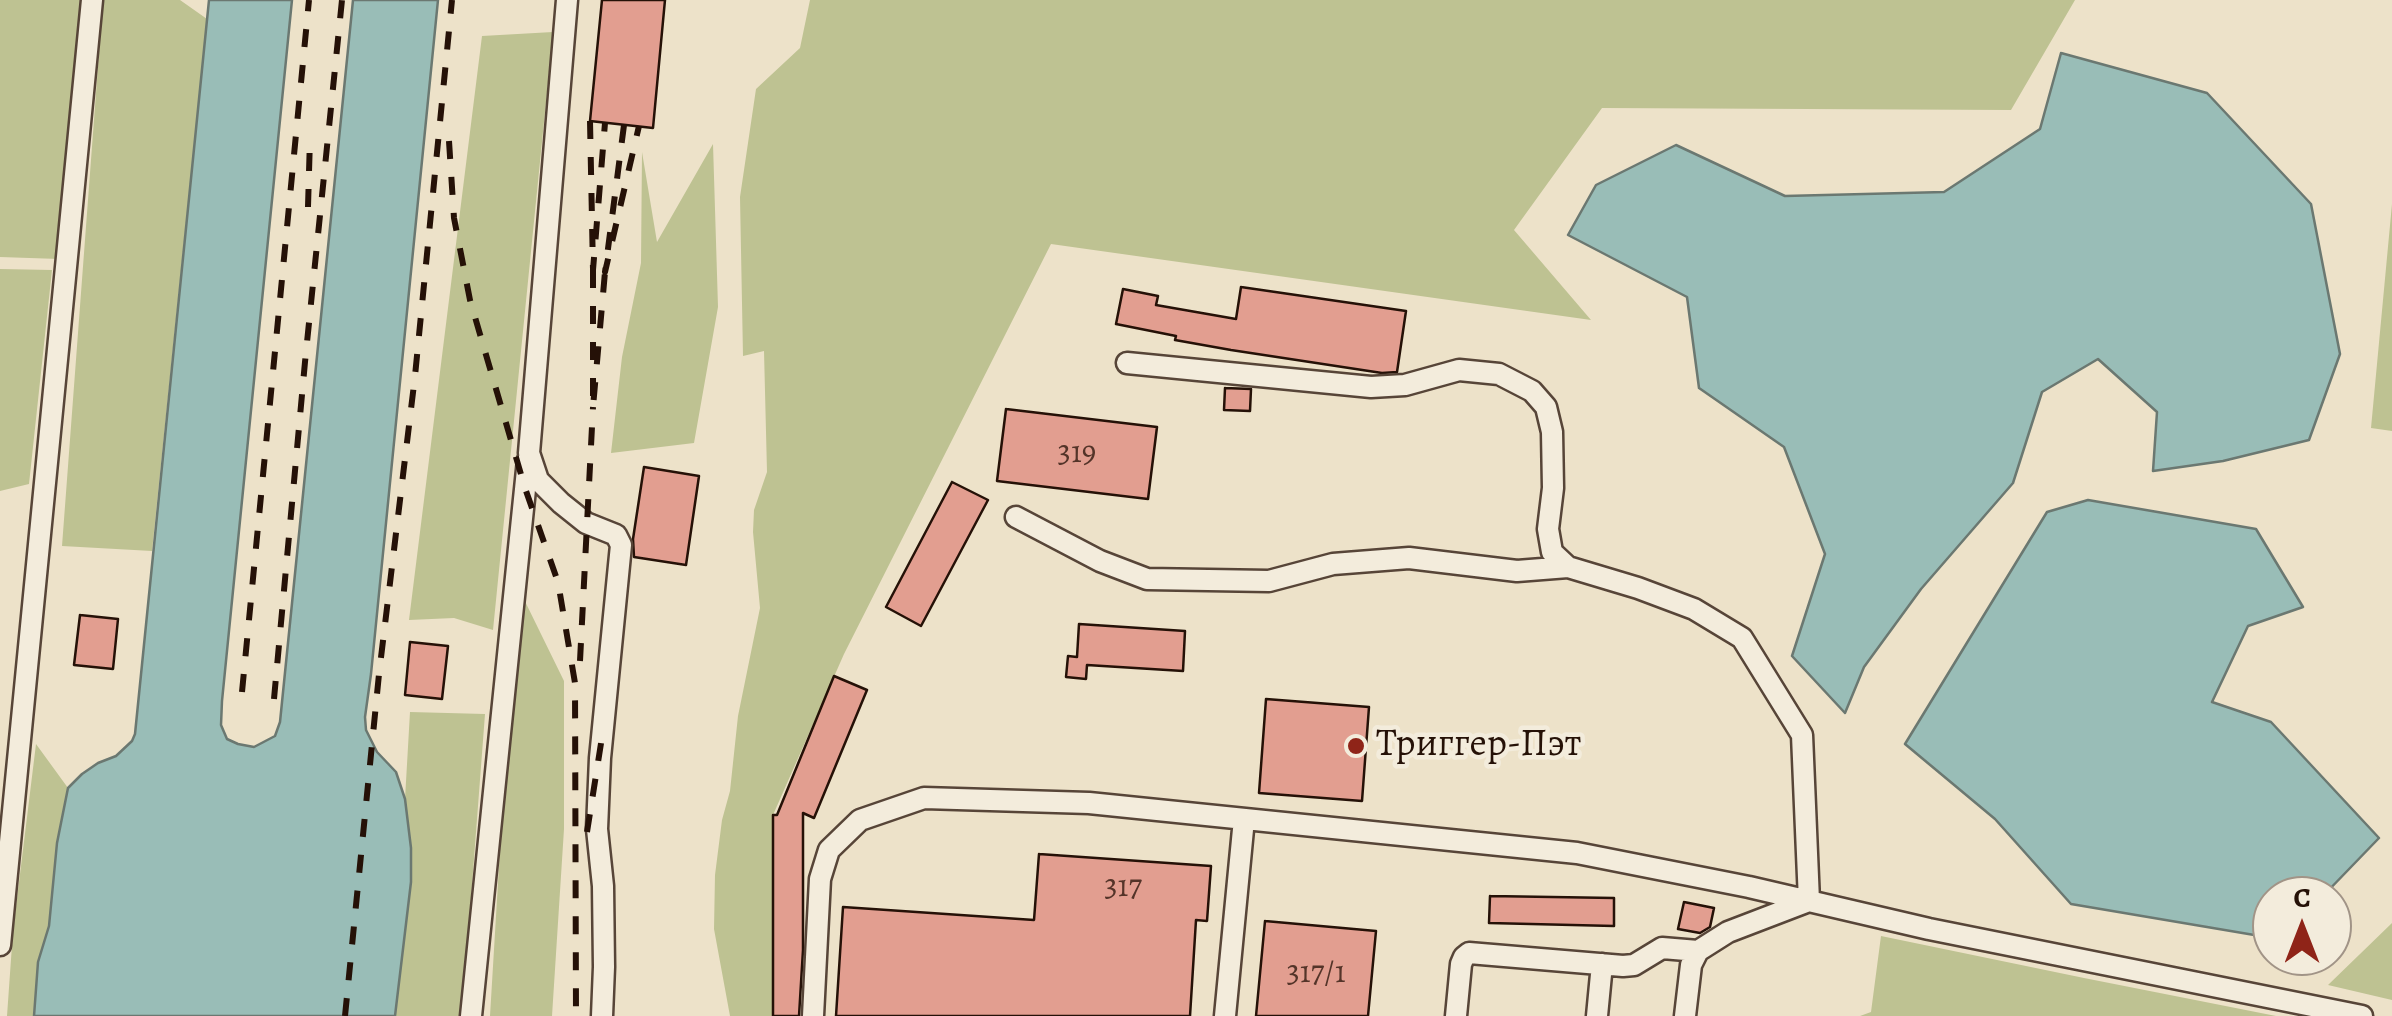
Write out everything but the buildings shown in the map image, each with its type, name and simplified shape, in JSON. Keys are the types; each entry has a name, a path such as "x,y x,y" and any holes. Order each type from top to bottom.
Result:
{"lane":[{"path":"0,945 92,0"},
{"path":"470,1016 528,454 567,0"},
{"path":"1127,364 1371,387 1405,385 1458,370 1499,374 1532,391 1546,407 1552,432 1553,488 1548,529 1552,552 1568,567"},
{"path":"528,454 538,480 561,503 586,523 616,535 621,545 600,776 602,1016"},
{"path":"1016,517 1100,560 1147,578 1270,582 1334,564 1408,558 1517,571 1568,567 1694,609 1742,638 1802,734 1809,901"},
{"path":"814,1016 820,879 828,850 860,820 924,798 1090,803 1577,853 2362,1016"},
{"path":"1225,1016 1244,820"},
{"path":"1684,1016 1691,964 1698,951 1728,932 1809,901"},
{"path":"1456,1016 1461,964 1469,953 1634,965 1662,948 1698,951"},
{"path":"1597,1016 1602,964"}],"green space":[{"path":"0,0 81,0 59,259 0,257"},
{"path":"103,0 180,0 207,19 152,551 62,546"},
{"path":"810,0 2075,0 2011,110 1602,108 1514,230 1591,320 1051,244 844,654 773,815 773,1016 730,1016 714,929 715,875 738,716 760,608 754,510 767,472 764,351 743,356 740,197 756,89 800,48"},
{"path":"553,32 493,630 454,618 409,620 482,36"},
{"path":"713,144 718,307 694,443 611,453 622,357 641,263 642,152 657,242"},
{"path":"2392,204 2392,431 2371,428"},
{"path":"0,269 52,270 29,484 0,491"},
{"path":"516,583 564,681 564,829 552,1016 490,1016"},
{"path":"410,712 485,714 462,1016 395,1016 411,882 405,799"},
{"path":"36,744 68,788 57,843 49,926 38,962 34,1016 7,1016 13,931"},
{"path":"2392,923 2392,1000 2328,985 2337,976 2352,976 2352,962"},
{"path":"1881,936 2276,1016 1860,1016 1871,1012"}],"water":[{"path":"209,0 292,0 222,701 221,725 227,739 254,747 275,736 280,722 353,0 438,0 365,717 366,730 377,752 396,772 405,799 411,848 411,882 395,1016 34,1016 38,962 49,926 57,843 68,788 98,763 116,756 135,734"},
{"path":"2061,53 2207,93 2311,204 2340,354 2309,440 2223,461 2153,471 2157,412 2098,359 2042,392 2013,483 1921,589 1864,667 1845,713 1792,656 1825,554 1784,447 1699,388 1687,297 1568,235 1596,185 1676,145 1785,196 1944,192 2040,129"},
{"path":"2088,500 2256,529 2303,607 2248,626 2212,702 2271,722 2379,838 2342,876 2252,876 2252,935 2071,904 1995,819 1905,744 2047,512"}],"railway":[{"path":"242,692 309,0"},
{"path":"274,699 342,0"},
{"path":"345,1016 452,0"},
{"path":"590,121 593,270 605,123"},
{"path":"624,125 605,272 639,126"},
{"path":"308,207 310,138"},
{"path":"449,141 454,218 470,300 525,488 558,582 575,683 576,1016"},
{"path":"593,270 593,407 605,272"},
{"path":"580,661 593,407"},
{"path":"587,832 602,737"}],"place":[{"name":"Триггер-Пэт","path":"1356,746"}]}
